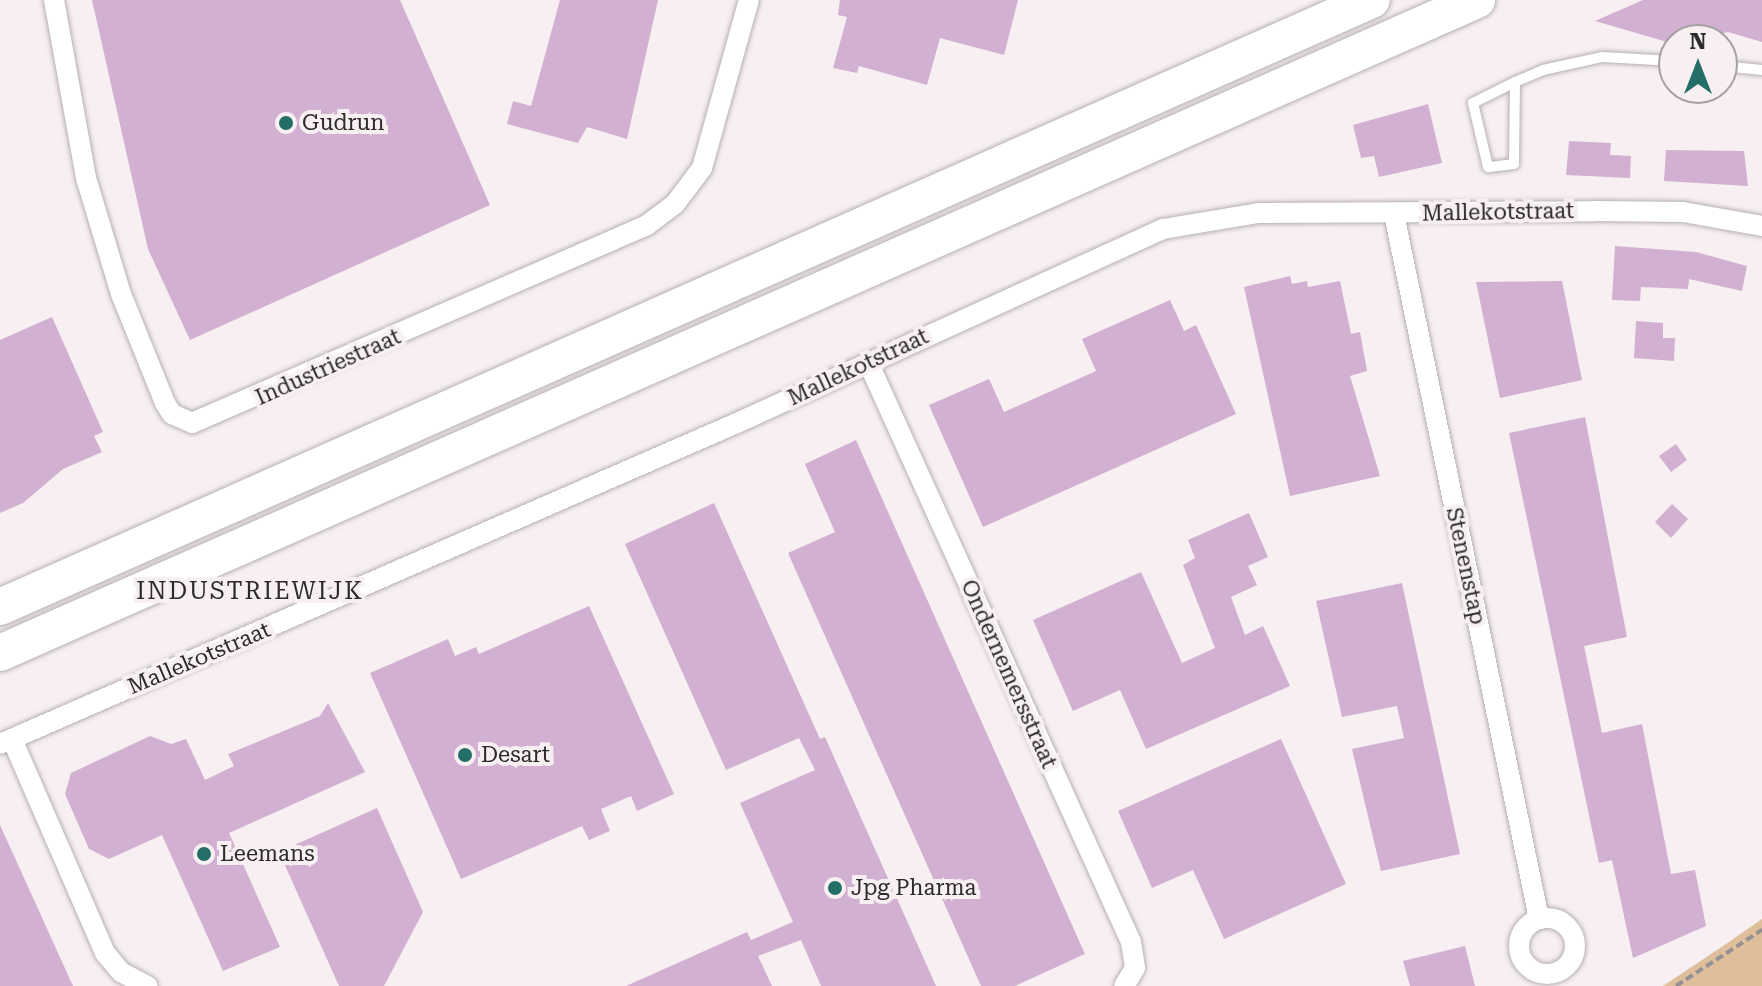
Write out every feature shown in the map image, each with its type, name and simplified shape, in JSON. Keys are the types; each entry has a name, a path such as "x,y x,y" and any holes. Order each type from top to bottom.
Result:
{"highway":[{"path":"0,607 1372,0"},
{"path":"0,653 1477,0"}],"street":[{"name":"Industriestraat","path":"54,0 86,178 121,294 165,403 172,414 192,423 647,225 675,204 702,168 749,0"},
{"name":"Mallekotstraat","path":"6,742 1163,229 1259,213 1683,212 1762,226"},
{"name":"Stenenstap","path":"1394,214 1539,919"},
{"name":"Ondernemersstraat","path":"868,362 1131,942 1135,968 1124,986"},
{"path":"6,742 105,953 121,972 147,986"}],"lane":[{"path":"1515,82 1514,164 1488,167 1473,103 1515,82 1602,57 1658,60"},
{"path":"1738,68 1762,70"}],"path":[{"path":"1676,986 1762,930"}],"shaded area":[{"path":"1762,919 1762,986 1663,986 1726,944"}],"building":[{"name":"Gudrun","path":"92,0 400,0 490,205 190,340 148,249"},
{"path":"560,0 658,0 627,139 587,127 578,143 507,124 513,101 531,106"},
{"path":"840,0 1018,0 1004,55 940,38 927,85 859,66 857,73 833,68 847,17 838,15"},
{"path":"1643,0 1762,0 1762,42 1738,35 1738,24 1658,24 1658,39 1595,21"},
{"path":"1428,104 1442,163 1379,177 1374,156 1361,158 1353,125"},
{"path":"1569,141 1611,143 1610,155 1631,156 1630,178 1566,175"},
{"path":"1666,150 1744,151 1748,186 1664,181"},
{"path":"1615,246 1696,252 1747,266 1742,291 1689,279 1688,289 1641,287 1640,301 1612,300"},
{"path":"1290,276 1292,284 1307,281 1308,287 1340,281 1351,334 1360,332 1367,371 1350,376 1380,476 1290,496 1244,287"},
{"path":"1562,281 1582,380 1500,398 1476,282"},
{"path":"1170,300 1184,331 1196,325 1236,414 983,527 929,405 989,379 1004,412 1096,371 1082,339"},
{"path":"52,317 103,432 94,436 102,452 63,469 23,503 0,513 0,340"},
{"path":"1636,321 1663,323 1663,338 1675,338 1674,361 1634,358"},
{"path":"1585,417 1627,637 1584,646 1602,733 1642,724 1671,874 1695,870 1706,926 1633,958 1612,860 1599,863 1509,433"},
{"path":"856,440 1085,954 1015,986 981,986 788,553 835,532 805,464"},
{"path":"1676,444 1687,460 1671,472 1659,456"},
{"path":"714,503 820,739 825,737 936,986 821,986 801,940 758,956 772,986 626,986 747,932 751,940 793,922 740,803 815,770 799,738 726,770 625,544"},
{"path":"1672,504 1688,519 1671,538 1655,522"},
{"path":"1249,513 1268,557 1248,566 1257,585 1231,597 1245,635 1263,626 1290,686 1146,749 1120,690 1073,711 1033,620 1141,572 1182,663 1215,648 1183,565 1195,558 1188,540"},
{"path":"1402,583 1460,854 1381,871 1352,749 1404,738 1397,706 1342,717 1316,601"},
{"path":"589,606 674,794 637,811 631,796 601,809 610,831 589,840 582,826 461,879 370,673 448,639 455,656 476,647 479,654"},
{"name":"Leemans","path":"328,703 365,772 229,833 280,947 223,971 162,835 109,859 89,849 65,794 71,773 150,736 171,744 186,739 205,780 234,766 228,754 320,716"},
{"path":"1281,739 1346,884 1224,939 1193,870 1152,888 1118,811"},
{"path":"377,808 423,912 384,986 339,986 279,852"},
{"path":"0,825 73,986 0,986"},
{"path":"1465,946 1475,986 1410,986 1403,961"}],"place":[{"name":"Gudrun","path":"286,123"},
{"name":"Desart","path":"465,755"},
{"name":"Leemans","path":"204,854"},
{"name":"Jpg Pharma","path":"835,888"}],"district":[{"name":"INDUSTRIEWIJK","path":"250,592"}]}
